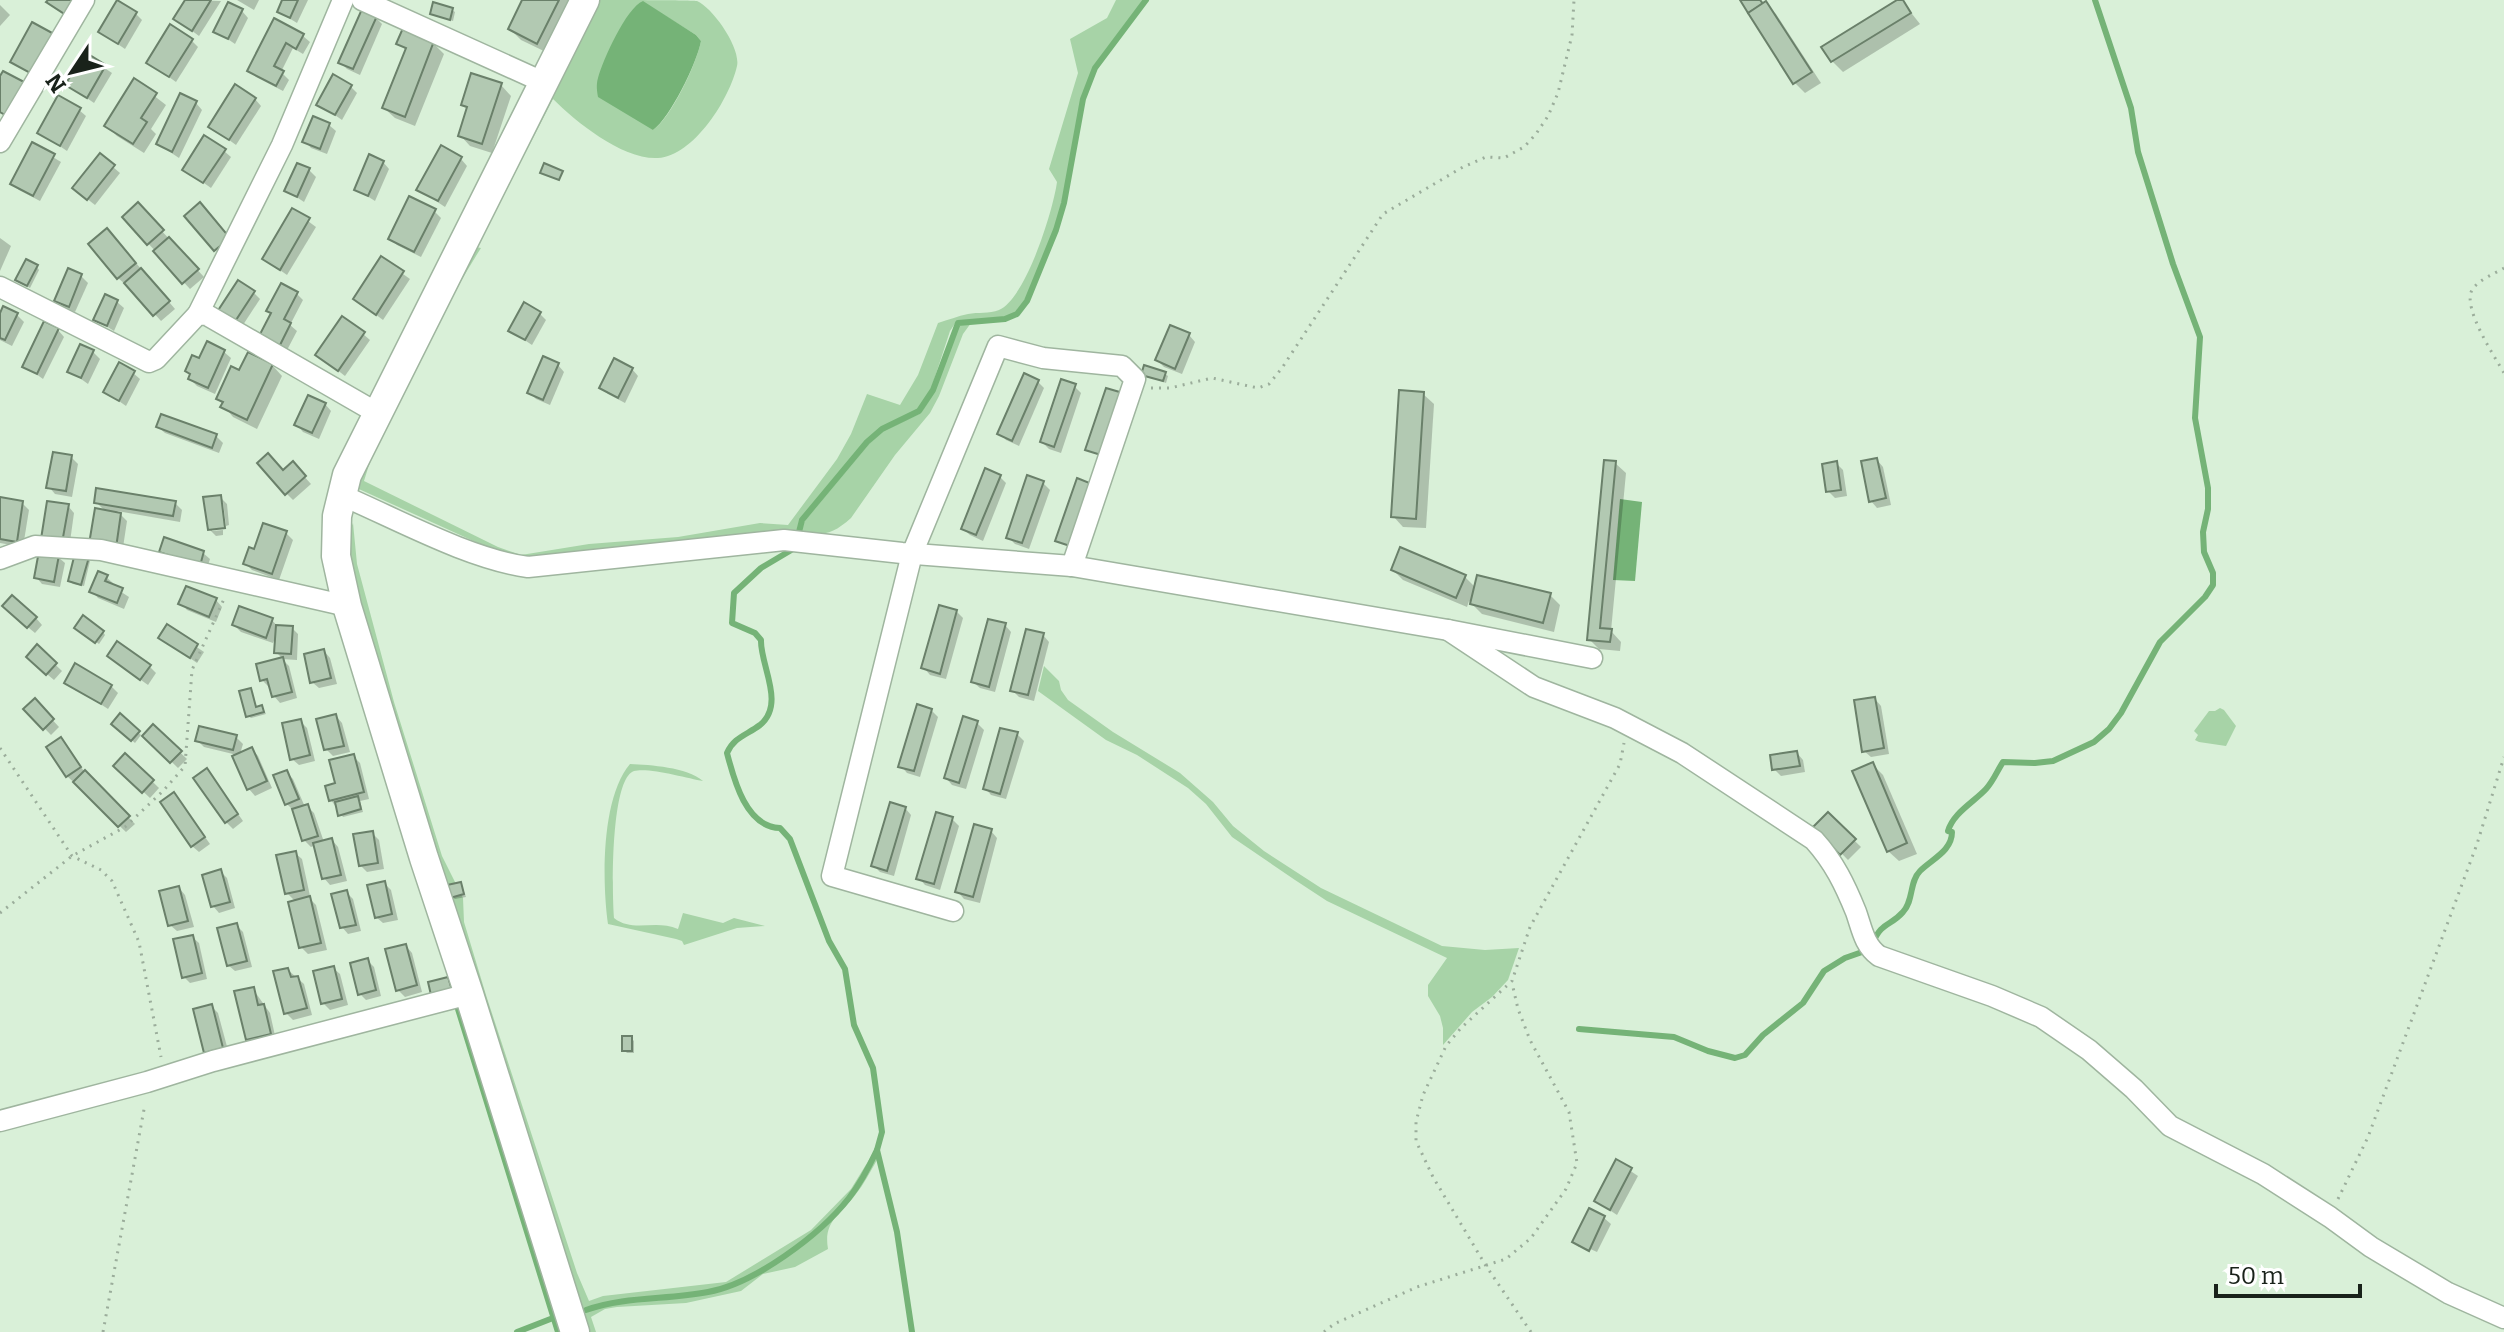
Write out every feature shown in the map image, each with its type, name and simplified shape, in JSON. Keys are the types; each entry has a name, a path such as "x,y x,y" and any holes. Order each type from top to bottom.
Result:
{"main road":[{"path":"575,1332 424,858 347,606 336,556 337,516 347,475 585,0"}],"street":[{"path":"0,142 84,0"},
{"path":"0,287 149,362 156,359 198,314 282,145 343,0"},
{"path":"362,0 543,82"},
{"path":"198,314 207,315 377,413"},
{"path":"953,911 832,876 912,554 998,346 1043,358 1122,366 1135,379 1072,566"},
{"path":"341,495 451,542 509,564 528,567 784,540 912,554 1072,566 1448,630 1592,658"},
{"path":"0,559 35,546 101,550 347,606"},
{"path":"1448,630 1534,687 1615,718 1682,753 1814,840 1831,859 1867,944 1879,956 2041,1017 2089,1050 2170,1126 2263,1174 2371,1247 2448,1293 2504,1318"},
{"path":"0,1121 469,994"}],"path":[{"path":"1135,379 1152,389 1212,378 1258,388 1269,384 1291,356 1383,214 1463,167 1486,157 1504,158 1524,147 1536,134 1558,93 1572,35 1574,0"},
{"path":"2504,268 2472,290 2470,301 2475,318 2504,373"},
{"path":"0,913 72,856 125,827 185,766 192,670 233,580"},
{"path":"1531,1332 1486,1266 1422,1155 1416,1141 1416,1122 1423,1095 1446,1046 1512,981 1530,927 1620,764 1625,747 1624,732 1615,718"},
{"path":"0,748 72,856 101,870 112,881 139,942 156,1079 103,1332"},
{"path":"2330,1217 2368,1137 2477,844 2504,757"},
{"path":"1324,1332 1334,1324 1417,1287 1506,1259 1531,1238 1566,1189 1577,1163 1569,1112 1530,1040 1518,1009 1512,981"}],"shaded area":[{"path":"593,0 697,1 711,12 735,49 737,66 727,94 697,136 671,155 644,157 601,138 553,99 484,234 479,230","holes":["643,2 701,41 689,76 668,114 653,130"]},
{"path":"1116,0 1144,0 1094,67 1081,98 1055,230 1025,300 1016,312 1005,317 956,322 950,331 931,389 918,410 881,427 866,441 801,519 797,532 751,533 522,560 502,554 350,485 470,246 481,248 391,416 364,481 498,547 521,555 589,544 678,537 760,523 788,525 837,459 867,394 900,405 918,375 938,323 968,314 999,310 1019,289 1037,252 1057,182 1049,169 1078,73 1070,39 1107,18"},
{"path":"643,1 701,41 682,89 653,130 598,97 597,90 597,81 616,35 630,13"},
{"path":"971,323 963,334 930,413 895,455 851,518 828,533 801,533 804,522 869,444 883,431 921,413 935,391 954,333 959,325"},
{"path":"1620,499 1642,502 1635,581 1613,580"},
{"path":"353,523 357,564 394,702 442,856 463,898 464,922 486,995 577,1273 589,1301 603,1296 726,1282 811,1230 851,1189 875,1150 877,1160 867,1178 834,1218 828,1231 828,1249 795,1267 763,1274 741,1291 686,1303 605,1309 591,1317 596,1332 584,1332 351,575 348,536"},
{"path":"1044,666 1059,681 1068,700 1180,773 1213,802 1233,826 1264,851 1321,888 1442,946 1485,950 1519,948 1508,980 1472,1012 1443,1045 1440,1016 1428,996 1428,985 1447,958 1327,901 1232,837 1206,804 1188,788 1137,755 1106,740 1038,691"},
{"path":"2220,708 2236,726 2226,746 2195,740 2198,735 2194,731 2209,711"},
{"path":"630,764 678,770 703,781 640,770 634,771 626,779 620,794 614,839 614,918 629,925 661,925 678,929 683,913 723,923 734,918 765,926 737,928 684,945 676,939 608,924 605,864 609,818 620,779"}],"building":[{"path":"75,0 66,15 46,2"},
{"path":"117,0 137,12 118,44 98,32"},
{"path":"185,0 211,0 192,31 173,19"},
{"path":"282,0 298,0 290,18 277,12"},
{"path":"522,0 559,0 537,44 508,29"},
{"path":"1740,0 1760,0 1763,4 1748,13"},
{"path":"1897,0 1903,0 1911,13 1831,62 1821,47"},
{"path":"1766,1 1812,72 1793,84 1748,13"},
{"path":"228,2 243,9 228,39 213,32"},
{"path":"433,2 453,8 450,20 430,14"},
{"path":"362,9 377,16 353,69 338,63"},
{"path":"274,18 304,34 296,49 286,43 274,66 284,71 276,86 247,71"},
{"path":"32,22 54,34 32,74 10,62"},
{"path":"170,24 193,39 169,77 146,63"},
{"path":"403,28 434,41 405,117 382,108 406,48 396,44"},
{"path":"85,52 106,65 87,98 65,85"},
{"path":"3,71 26,83 7,116 0,112 0,76"},
{"path":"471,73 502,83 482,144 458,136 467,107 461,105"},
{"path":"333,74 352,85 335,115 316,105"},
{"path":"134,78 157,93 141,118 147,122 133,144 104,126"},
{"path":"235,84 256,98 229,140 208,127"},
{"path":"180,93 197,101 172,152 156,144"},
{"path":"58,95 81,108 60,146 37,133"},
{"path":"313,116 330,123 320,149 302,142"},
{"path":"204,135 226,149 203,183 182,170"},
{"path":"32,142 55,154 33,196 10,184"},
{"path":"441,145 462,157 438,201 416,190"},
{"path":"100,153 115,165 87,200 72,188"},
{"path":"369,154 384,161 368,196 354,190"},
{"path":"297,163 310,168 297,197 284,191"},
{"path":"544,163 563,171 559,180 540,173"},
{"path":"409,196 436,209 414,252 388,239"},
{"path":"138,202 164,230 147,245 122,217"},
{"path":"200,202 230,238 214,251 184,216"},
{"path":"292,208 310,218 280,270 262,259"},
{"path":"107,228 136,263 117,279 88,244"},
{"path":"169,237 199,269 182,284 153,251"},
{"path":"381,256 404,271 376,315 353,299"},
{"path":"26,259 38,265 27,286 15,280"},
{"path":"68,268 82,274 69,307 54,301"},
{"path":"141,268 170,301 153,316 124,283"},
{"path":"238,280 255,291 234,323 217,312"},
{"path":"281,283 298,292 284,319 291,323 278,349 258,338 271,313 266,311"},
{"path":"105,294 118,300 107,326 93,320"},
{"path":"524,302 541,312 525,340 508,331"},
{"path":"3,306 18,313 5,340 0,338"},
{"path":"342,316 365,332 338,371 315,355"},
{"path":"44,321 59,328 37,374 22,367"},
{"path":"1170,325 1190,333 1175,369 1155,360"},
{"path":"207,341 225,350 208,388 188,379 190,374 185,371 192,355 199,358"},
{"path":"80,344 94,350 81,378 67,372"},
{"path":"248,352 273,364 247,420 220,407 223,402 216,399 231,366 239,370"},
{"path":"543,356 559,363 543,400 527,393"},
{"path":"614,358 633,368 618,398 599,388"},
{"path":"119,362 135,371 119,401 103,392"},
{"path":"1144,365 1166,372 1163,381 1141,375"},
{"path":"1024,373 1039,380 1012,441 997,434"},
{"path":"1061,379 1076,384 1054,447 1040,442"},
{"path":"1106,388 1123,393 1101,455 1085,450"},
{"path":"1399,390 1424,392 1416,519 1391,517"},
{"path":"308,395 326,403 312,433 294,425"},
{"path":"161,414 217,434 212,448 156,427"},
{"path":"53,452 72,455 66,491 46,488"},
{"path":"268,453 283,470 293,461 306,476 285,495 257,463"},
{"path":"1877,458 1886,498 1869,502 1861,461"},
{"path":"1604,460 1616,461 1600,628 1612,629 1610,642 1587,640"},
{"path":"1837,461 1841,490 1826,492 1822,464"},
{"path":"985,468 1001,475 976,535 961,529"},
{"path":"1027,475 1044,481 1022,543 1006,538"},
{"path":"1077,478 1092,484 1070,546 1055,541"},
{"path":"96,488 176,501 173,516 94,503"},
{"path":"221,495 225,528 208,530 203,497"},
{"path":"0,497 23,501 17,542 0,539"},
{"path":"47,501 69,504 62,543 41,539"},
{"path":"95,508 121,513 116,548 89,544"},
{"path":"263,523 287,531 272,574 243,564 249,547 254,549"},
{"path":"164,537 204,551 200,566 159,552"},
{"path":"1400,547 1466,575 1456,598 1391,570"},
{"path":"39,551 59,555 54,582 34,578"},
{"path":"75,553 89,557 81,585 68,581"},
{"path":"98,571 108,575 105,581 123,588 117,603 89,592"},
{"path":"1477,575 1551,593 1543,623 1470,604"},
{"path":"186,586 217,598 209,617 178,604"},
{"path":"12,595 37,617 27,628 2,606"},
{"path":"939,605 957,610 940,674 921,668"},
{"path":"239,606 273,618 266,638 232,625"},
{"path":"83,615 104,631 95,643 74,628"},
{"path":"988,619 1006,623 989,687 971,682"},
{"path":"167,624 198,644 190,658 158,638"},
{"path":"276,625 293,626 291,654 274,653"},
{"path":"1026,629 1044,633 1028,695 1010,691"},
{"path":"117,641 151,665 140,680 107,656"},
{"path":"37,644 57,663 46,675 26,657"},
{"path":"324,649 331,678 310,683 304,654"},
{"path":"283,657 292,692 272,697 267,679 260,681 256,664"},
{"path":"75,663 112,685 101,704 64,683"},
{"path":"251,688 256,707 262,705 264,712 246,717 239,691"},
{"path":"1875,697 1884,748 1862,752 1854,700"},
{"path":"35,698 54,719 43,730 23,709"},
{"path":"917,704 932,709 914,771 898,767"},
{"path":"120,713 140,731 131,741 111,724"},
{"path":"336,714 344,746 324,750 316,719"},
{"path":"963,716 978,721 959,783 944,778"},
{"path":"301,719 310,755 290,760 282,723"},
{"path":"153,724 182,751 170,763 142,736"},
{"path":"199,726 237,735 233,750 195,741"},
{"path":"1000,728 1018,732 1000,794 983,789"},
{"path":"61,737 81,767 66,777 46,747"},
{"path":"252,747 267,781 247,790 232,756"},
{"path":"1797,751 1800,766 1772,770 1770,755"},
{"path":"125,753 154,780 142,793 113,766"},
{"path":"354,754 364,792 329,801 325,786 335,783 329,760"},
{"path":"1873,762 1907,843 1887,852 1852,771"},
{"path":"207,768 238,814 225,823 193,778"},
{"path":"85,770 130,816 118,827 73,782"},
{"path":"287,770 299,799 285,805 273,775"},
{"path":"174,792 205,837 191,847 160,802"},
{"path":"358,796 361,809 338,816 335,802"},
{"path":"890,802 906,807 887,871 871,866"},
{"path":"308,804 318,836 302,841 292,809"},
{"path":"936,812 953,817 934,884 916,879"},
{"path":"1828,812 1856,839 1840,855 1813,827"},
{"path":"974,824 992,829 973,897 955,892"},
{"path":"373,831 378,863 359,866 353,834"},
{"path":"332,838 341,875 322,879 313,843"},
{"path":"296,851 304,890 285,894 276,855"},
{"path":"221,869 230,902 211,907 202,875"},
{"path":"385,881 392,914 375,918 367,885"},
{"path":"461,882 464,894 450,898 447,885"},
{"path":"179,886 188,921 168,926 159,891"},
{"path":"347,890 356,925 340,928 331,894"},
{"path":"310,896 321,943 299,948 288,902"},
{"path":"237,923 247,961 227,966 217,928"},
{"path":"193,935 202,973 182,978 173,939"},
{"path":"406,944 417,985 396,991 385,949"},
{"path":"368,958 376,990 358,995 350,963"},
{"path":"334,966 342,999 321,1004 313,971"},
{"path":"288,968 291,977 298,976 307,1008 284,1014 273,971"},
{"path":"448,977 452,990 431,995 428,982"},
{"path":"254,987 258,1005 264,1004 271,1034 246,1040 234,991"},
{"path":"212,1004 223,1048 204,1053 193,1009"},
{"path":"622,1036 632,1036 632,1051 622,1051"},
{"path":"1616,1159 1632,1168 1610,1210 1594,1201"},
{"path":"1589,1208 1605,1216 1589,1251 1572,1242"}],"waterway":[{"path":"799,532 802,520 867,442 882,429 919,411 933,390 958,323 1005,319 1017,314 1027,301 1064,203 1083,99 1095,68 1146,0"},
{"path":"1873,943 1879,931 1906,907 1917,875 1949,844 1952,832 1948,831 1954,819 1986,789 2003,762 2053,761 2094,742 2121,713 2160,642 2213,585 2213,573 2204,552 2208,488 2195,418 2200,337 2173,264 2138,152 2131,108 2095,0"},
{"path":"793,549 761,568 734,593 732,623 755,633 761,640 771,706 760,725 737,740 727,753 738,788 750,811 768,826 780,828 790,839 829,941 845,969 854,1025 873,1068 882,1132 877,1150 897,1232 912,1332"},
{"path":"1579,1029 1674,1037 1735,1058 1745,1055 1763,1035 1803,1003 1824,971 1845,958 1865,951"},
{"path":"458,1009 558,1332"},
{"path":"586,1310 616,1302 708,1292 745,1279 785,1256 837,1212 857,1187 877,1150"},
{"path":"517,1332 553,1318"}]}
